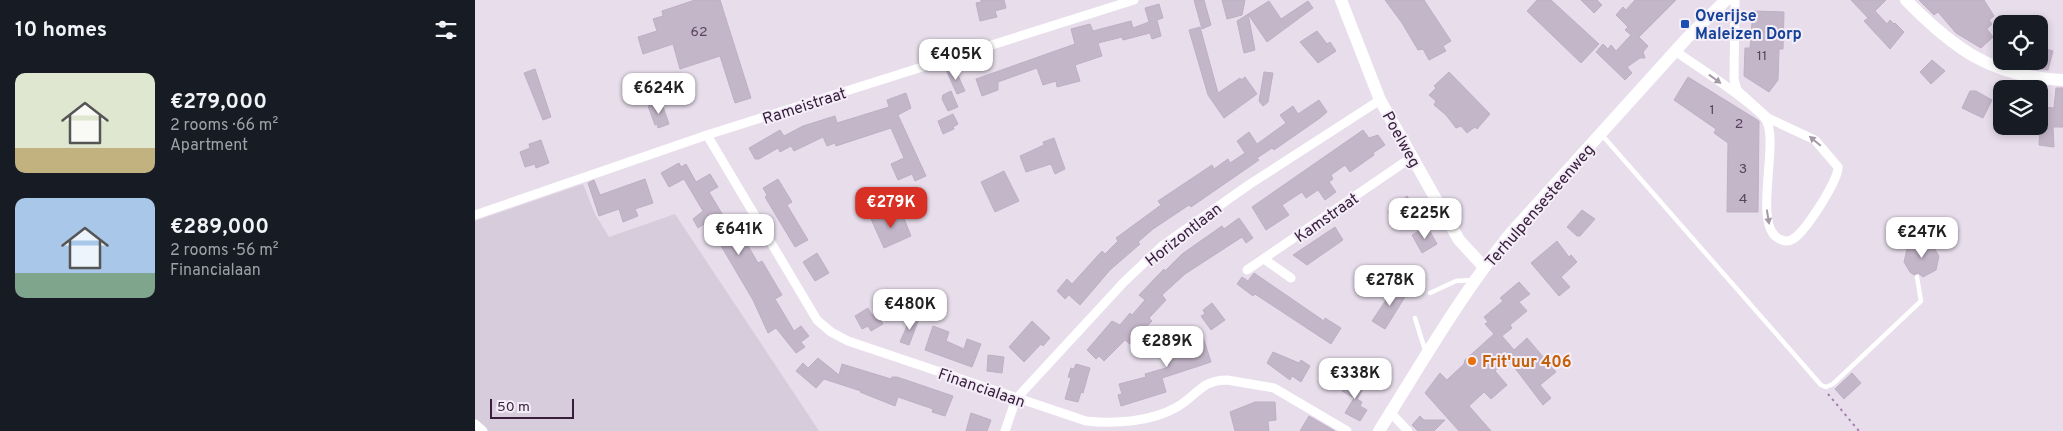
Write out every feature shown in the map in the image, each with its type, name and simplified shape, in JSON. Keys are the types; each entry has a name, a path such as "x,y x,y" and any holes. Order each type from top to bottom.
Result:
{"main road":[{"name":"Poelweg","path":"1341,0 1380,100 1459,240 1484,267"},
{"name":"Terhulpensesteenweg","path":"1379,431 1474,280 1510,234 1675,51 1726,0"},
{"path":"1906,0 1941,34 1978,60 2022,76 2063,80"}],"street":[{"name":"Rameistraat","path":"475,215 707,135 1135,0"},
{"path":"1675,51 1746,102 1766,120 1768,136 1769,221 1771,231 1777,238 1786,241 1794,239 1809,221 1835,181 1839,173 1838,167 1815,140 1807,134 1775,123 1737,90 1733,79 1735,0"},
{"name":"Horizontlaan","path":"1005,431 1016,399 1124,282 1162,246 1250,184 1380,100"},
{"name":"Financialaan","path":"707,135 817,320 831,332 848,341 1086,421 1108,423 1148,417 1175,408 1201,386 1227,380 1274,388 1347,431"},
{"name":"Kamstraat","path":"1247,270 1413,157"},
{"path":"1264,259 1291,278"},
{"path":"1391,413 1409,431"},
{"path":"475,424 483,431"}],"lane":[{"path":"1601,134 1821,386 1825,387 1833,384 1921,301 1917,277"},
{"path":"1429,293 1456,281 1474,280"},
{"path":"1415,318 1427,353"}],"path":[{"path":"1821,386 1859,431"}],"shaded area":[{"path":"583,184 595,214 609,237 675,214 819,431 475,431 475,221"}],"building":[{"path":"695,0 720,0 751,98 735,103 720,56 680,69 673,44 643,54 638,37 657,31 653,19 663,16 662,11"},
{"path":"981,0 1004,0 1006,8 995,11 997,17 980,21 976,3 981,2"},
{"path":"1194,0 1204,0 1211,25 1202,29"},
{"path":"1222,0 1245,0 1242,15 1227,19"},
{"path":"1385,0 1424,0 1451,41 1443,46 1446,51 1429,60 1423,49 1418,50 1402,23"},
{"path":"1537,0 1551,0 1599,44 1581,63 1527,11"},
{"path":"1581,0 1597,0 1602,5 1594,13"},
{"path":"1635,0 1676,0 1639,37 1648,46 1643,52 1645,58 1640,58 1627,67 1632,73 1625,80 1596,52 1603,44 1608,49 1611,45 1616,51 1631,35 1625,30 1628,27 1616,15 1623,7 1626,10"},
{"path":"1851,0 1886,0 1875,11 1887,24 1890,20 1904,32 1890,49 1864,21 1868,18"},
{"path":"1919,0 1984,0 1993,15 1989,20 1992,24 1987,29 1993,37 1981,48 1956,33 1938,12 1934,15"},
{"path":"1269,1 1281,19 1308,1 1313,8 1267,42 1248,14"},
{"path":"1159,4 1163,18 1157,20 1161,36 1152,39 1150,33 1123,40 1122,37 1098,43 1102,56 1075,65 1080,81 1057,87 1056,81 1043,85 1037,68 998,82 998,90 982,96 976,79 1075,44 1071,29 1090,24 1093,31 1131,21 1133,28 1149,22 1145,8"},
{"path":"1753,11 1784,12 1783,49 1779,49 1778,80 1769,92 1744,76 1745,48 1750,48"},
{"path":"1248,14 1255,50 1244,53 1237,21"},
{"path":"1200,27 1218,93 1240,78 1241,80 1245,77 1257,94 1224,118 1208,95 1189,30"},
{"path":"1317,31 1327,44 1330,42 1336,51 1318,63 1300,42"},
{"path":"2048,50 2053,51 2048,70"},
{"path":"1932,60 1945,71 1931,84 1920,72"},
{"path":"954,67 965,91 957,94 946,70"},
{"path":"535,69 551,117 543,120 524,73"},
{"path":"1264,72 1273,73 1268,102 1263,106 1259,101"},
{"path":"1449,72 1490,114 1477,129 1475,127 1467,133 1461,126 1456,128 1446,115 1434,105 1436,101 1429,95 1436,88 1434,86"},
{"path":"1688,77 1759,121 1758,212 1727,212 1728,143 1714,133 1716,129 1674,100"},
{"path":"2056,88 2063,88 2063,127 2053,127 2054,147 2039,145 2040,135 2048,135 2048,108 2054,108"},
{"path":"951,91 958,107 948,111 942,99 943,95"},
{"path":"1970,91 1976,91 1992,100 1983,118 1962,108"},
{"path":"906,93 911,108 898,115 926,176 915,181 912,174 898,180 891,164 904,158 891,128 836,146 835,143 827,146 823,137 794,151 791,146 780,152 778,148 759,159 755,159 749,148 780,130 784,136 803,126 835,116 837,123 889,107 887,100"},
{"path":"1319,100 1327,112 1274,150 1272,148 1257,158 1259,160 1191,207 1189,205 1153,229 1138,242 1140,244 1110,270 1080,305 1069,295 1065,299 1057,291 1067,279 1072,284 1102,251 1105,254 1118,241 1116,238 1161,205 1158,201 1212,165 1214,169 1228,159 1230,163 1245,153 1237,141 1249,132 1257,144 1286,123 1280,115 1293,106 1298,114"},
{"path":"661,101 669,124 658,128 648,106"},
{"path":"953,114 958,124 953,127 954,129 943,134 938,121"},
{"path":"1363,130 1369,138 1378,135 1385,145 1350,172 1345,165 1331,175 1333,179 1329,182 1336,192 1325,200 1318,190 1306,198 1302,192 1282,205 1289,215 1266,230 1252,207"},
{"path":"1054,138 1065,169 1055,174 1051,164 1026,172 1020,156 1044,145 1043,142"},
{"path":"541,140 549,163 536,168 535,164 525,167 520,152 530,148 529,144"},
{"path":"679,163 681,167 686,164 696,182 710,174 718,187 709,192 727,222 736,217 744,230 740,232 758,263 762,261 782,295 775,299 794,331 801,326 809,336 801,342 805,347 796,353 776,328 768,333 753,300 707,222 698,228 693,219 703,211 684,179 669,187 661,173"},
{"path":"1004,171 1019,201 995,212 981,182"},
{"path":"645,179 653,203 635,209 638,216 623,222 619,209 599,216 588,183 594,180 600,195"},
{"path":"778,179 792,202 787,205 808,240 795,247 765,197 767,195 763,188"},
{"path":"1407,196 1418,211 1397,225 1388,212"},
{"path":"1582,210 1595,219 1580,236 1577,236 1567,227"},
{"path":"898,212 900,217 903,216 911,236 884,248 871,219 883,214 885,218"},
{"path":"1239,218 1253,238 1246,243 1242,237 1185,274 1162,295 1166,300 1149,318 1152,321 1130,344 1125,340 1104,361 1099,356 1096,359 1087,350 1112,321 1120,325 1130,313 1132,315 1145,300 1139,295 1164,269 1165,271 1182,254 1222,226 1224,229"},
{"path":"1427,226 1437,244 1422,253 1412,235"},
{"path":"1335,227 1343,240 1307,265 1293,255"},
{"path":"1557,241 1569,257 1571,255 1577,262 1561,277 1570,287 1559,296 1531,263"},
{"path":"1920,242 1932,245 1939,256 1936,270 1923,277 1918,273 1914,275 1910,272 1904,262 1907,249"},
{"path":"817,253 829,273 815,281 803,262"},
{"path":"1254,273 1324,321 1325,318 1341,328 1331,344 1255,294 1253,296 1237,284 1242,277 1248,281"},
{"path":"1519,282 1530,294 1519,302 1527,311 1510,325 1512,328 1502,336 1514,350 1527,338 1556,372 1540,385 1551,398 1543,405 1508,359 1495,371 1507,385 1491,399 1484,392 1469,406 1491,431 1459,431 1425,393 1440,373 1447,380 1464,364 1465,360 1494,334 1485,324 1488,322 1484,317 1503,301 1500,298"},
{"path":"1396,285 1408,292 1385,329 1372,321"},
{"path":"1212,303 1225,320 1211,330 1201,316 1205,314 1203,310"},
{"path":"868,308 872,315 876,313 883,324 871,331 868,326 862,329 855,316"},
{"path":"911,317 919,319 909,345 900,342"},
{"path":"1032,321 1050,338 1043,346 1041,344 1024,362 1009,347"},
{"path":"933,326 949,332 946,341 964,349 967,339 981,344 972,367 925,350"},
{"path":"1177,328 1180,341 1202,334 1211,362 1162,378 1166,392 1121,406 1118,395 1122,394 1119,384 1146,377 1145,374 1169,367 1164,351 1173,348 1164,337"},
{"path":"1273,352 1299,363 1301,360 1310,366 1301,382 1292,376 1290,380 1267,363"},
{"path":"988,355 1004,357 1002,373 987,371"},
{"path":"818,358 839,375 842,364 891,379 892,377 897,377 953,396 945,416 932,412 933,409 898,397 895,406 861,391 824,379 816,388 796,371 803,363 808,368"},
{"path":"1076,364 1090,368 1083,393 1081,392 1078,402 1065,399 1071,378 1068,377 1071,368 1074,369"},
{"path":"1852,373 1861,383 1844,399 1835,389"},
{"path":"1349,379 1364,387 1357,399 1362,402 1360,406 1367,410 1360,421 1345,413 1354,398 1342,391"},
{"path":"1255,402 1275,402 1276,420 1268,421 1269,431 1235,431 1230,412"},
{"path":"971,413 991,420 987,431 966,431"},
{"path":"1309,416 1335,431 1300,431"},
{"path":"1420,416 1424,420 1445,420 1434,431 1418,431 1412,425"}],"place":[{"name":"Overijse Maleizen Dorp","path":"1685,24"},
{"name":"Frit'uur 406","path":"1472,361"}]}
